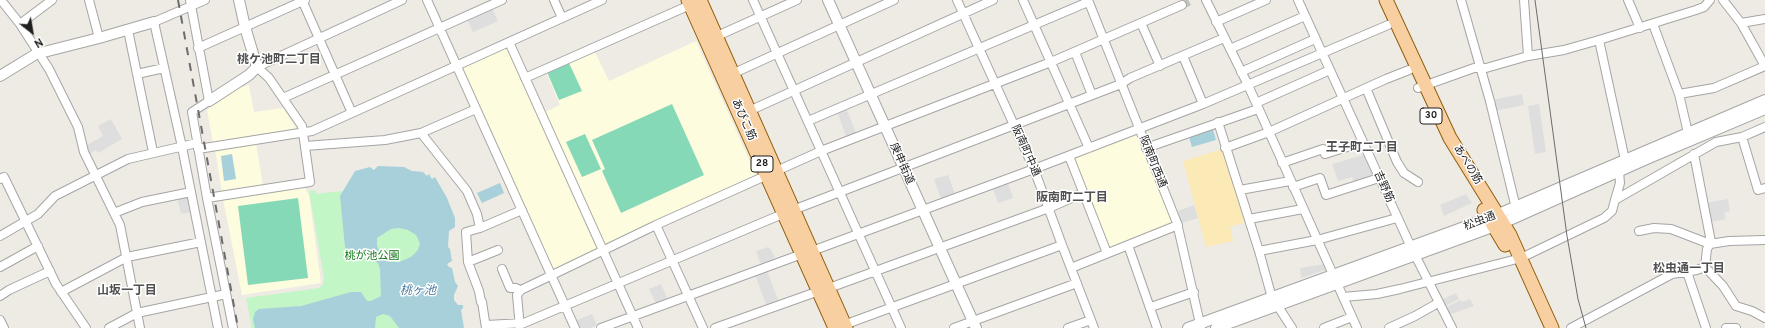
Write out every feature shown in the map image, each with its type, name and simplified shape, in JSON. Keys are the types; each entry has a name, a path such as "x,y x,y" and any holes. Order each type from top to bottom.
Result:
{"main road":[{"name":"あべの筋","path":"1377,0 1409,70 1421,86"},
{"name":"あべの筋","path":"1386,0 1421,86 1496,221 1552,328"},
{"name":"あびこ筋","path":"696,1 715,37 749,111 771,172"},
{"name":"あびこ筋","path":"696,1 839,327"},
{"name":"あべの筋","path":"1517,260 1543,328"}],"street":[{"path":"1,0 20,24 49,69 78,127 84,152 120,225 140,328"},
{"path":"20,24 52,0"},
{"path":"89,0 99,38"},
{"path":"0,76 39,53 154,22 190,3 205,0"},
{"path":"207,198 310,182 302,126 269,78 257,67 245,27 239,0"},
{"path":"198,48 303,0 318,38 352,113"},
{"path":"233,328 207,198 192,112 248,75 257,67 402,0"},
{"path":"427,0 575,328"},
{"path":"283,98 502,0"},
{"path":"554,0 562,18"},
{"path":"0,236 26,222 41,211 55,196 128,159 153,152 182,147 312,131 602,0"},
{"path":"753,0 901,328"},
{"path":"715,37 797,0"},
{"name":"庚申街道","path":"828,0 974,325"},
{"path":"732,74 894,0"},
{"name":"阪南町中通","path":"957,0 1034,169 1094,328"},
{"path":"749,111 993,0"},
{"path":"1023,0 1089,148"},
{"path":"1206,0 1248,86 1357,328"},
{"path":"1216,22 1266,0"},
{"name":"吉野筋","path":"1298,0 1427,282 1452,328"},
{"path":"1461,0 1516,208"},
{"path":"1524,0 1528,56"},
{"path":"1628,0 1640,28"},
{"path":"1421,86 1474,68 1564,50 1640,28 1704,7 1710,0"},
{"path":"1679,94 1714,88 1765,66 1741,23 1723,0"},
{"path":"525,78 696,1"},
{"path":"808,121 1088,1"},
{"name":"阪南町西通","path":"1088,1 1178,225 1201,326"},
{"path":"190,3 208,101"},
{"path":"520,325 517,295 520,290 656,225 821,150 1051,62 1182,5"},
{"path":"1230,49 1305,16"},
{"path":"1741,23 1765,19"},
{"path":"154,22 182,147 218,328"},
{"path":"1141,23 1160,66"},
{"path":"1653,24 1679,94 1689,137"},
{"path":"601,328 1069,156 1248,86 1388,25"},
{"path":"128,30 153,152"},
{"path":"522,210 480,228 466,232 468,262 479,291 486,327 520,325 564,304 618,283 672,259 840,192 1121,84 1130,78 1224,38"},
{"path":"1241,72 1315,39"},
{"path":"1599,40 1625,160"},
{"path":"509,42 638,328"},
{"path":"1075,52 1092,95"},
{"path":"1183,56 1203,104"},
{"path":"137,74 164,68"},
{"path":"1146,148 1257,106 1330,70"},
{"path":"1226,148 1269,132 1409,70"},
{"path":"1366,88 1404,173 1418,182"},
{"name":"松虫通","path":"1188,328 1201,326 1274,302 1496,221 1619,171 1765,100"},
{"name":"松虫通","path":"1496,221 1516,208 1625,160 1689,137 1712,131 1765,109"},
{"path":"305,146 385,140 421,133 476,110"},
{"path":"1218,122 1274,302 1292,328"},
{"path":"1616,200 1716,142 1742,137 1765,127"},
{"path":"1712,131 1716,142"},
{"path":"421,133 467,191 477,214 480,228"},
{"path":"1742,137 1758,190 1765,188"},
{"path":"1282,163 1323,149 1325,154 1363,142"},
{"path":"1694,154 1711,242 1707,249 1705,267 1723,286 1736,306 1752,311 1765,318"},
{"path":"1069,156 1107,253"},
{"path":"1343,297 1377,294 1517,260 1604,218 1612,211 1616,200 1620,183 1619,171"},
{"path":"0,179 4,178 61,292 86,328"},
{"path":"1240,190 1292,184 1320,178 1326,195 1379,178"},
{"path":"114,213 142,202 191,192"},
{"path":"715,328 824,290 875,270 1049,208 1083,194"},
{"path":"1249,219 1303,209"},
{"path":"1259,251 1317,240 1397,218"},
{"path":"656,225 702,328"},
{"path":"1071,268 1178,225"},
{"path":"1639,231 1654,228 1671,229 1710,244 1729,241 1765,240"},
{"path":"61,292 127,257 201,242"},
{"path":"1128,245 1151,307 1157,328"},
{"path":"0,267 38,246"},
{"path":"839,327 1062,246"},
{"path":"468,262 498,250"},
{"path":"1571,328 1672,274 1697,270 1705,267"},
{"path":"502,269 510,288 520,290"},
{"path":"0,296 9,290 50,271"},
{"path":"1687,272 1706,328"},
{"path":"954,328 974,325 1077,283"},
{"path":"1151,307 1194,292"},
{"path":"109,328 137,313 226,294"},
{"name":"松虫通","path":"1216,328 1274,302"},
{"path":"1389,328 1416,316 1438,303"},
{"path":"1324,328 1352,317"},
{"path":"0,320 4,328"},
{"path":"1068,328 1091,320"},
{"path":"1726,328 1736,328"}],"shaded area":[{"path":"492,8 498,21 473,32 467,19"},
{"path":"696,41 756,175 606,245 603,244 543,113 560,105 546,72 594,50 609,81"},
{"path":"506,45 599,249 555,270 552,268 461,66"},
{"path":"249,85 254,112 283,108 298,131 213,143 207,110 238,88"},
{"path":"1522,94 1524,105 1494,111 1492,100"},
{"path":"1539,104 1546,152 1535,154 1528,106"},
{"path":"846,108 857,135 847,139 837,111"},
{"path":"111,119 122,139 98,153 96,150 88,155 85,146 103,136 98,126"},
{"path":"1138,132 1174,224 1108,250 1071,158"},
{"path":"256,143 263,186 222,192 215,150"},
{"path":"1367,154 1377,177 1355,184 1352,177 1338,181 1332,164"},
{"path":"948,175 955,194 941,199 934,179"},
{"path":"1008,183 1013,198 998,203 993,189"},
{"path":"304,187 309,195 321,283 242,295 223,199"},
{"path":"1466,194 1472,203 1444,216 1440,205"},
{"path":"185,195 189,198 191,212 181,214 177,197"},
{"path":"1728,199 1730,211 1724,213 1726,219 1710,222 1706,203"},
{"path":"1194,205 1198,218 1182,223 1178,211"},
{"path":"768,247 775,257 772,259 773,261 761,265 756,251"},
{"path":"1325,264 1328,269 1301,278 1300,268"},
{"path":"767,271 779,302 767,307 755,275"},
{"path":"661,284 668,300 656,304 649,289"},
{"path":"1456,293 1459,299 1443,307 1439,301"},
{"path":"1470,299 1474,306 1448,315 1445,308 1460,300 1462,302"},
{"path":"592,314 597,325 591,328 578,328 575,321"}],"sand":[{"path":"1223,149 1246,222 1230,227 1233,241 1206,247 1183,161"}],"green space":[{"path":"569,63 582,91 559,100 547,72"},
{"path":"672,104 704,175 621,213 602,171 605,169 592,140"},
{"path":"585,134 601,169 582,177 566,142"},
{"name":"桃が池公園","path":"315,190 316,194 341,191 361,197 428,234 424,328 252,328 246,298 319,288 323,284 324,278 309,191"},
{"path":"298,198 308,278 248,285 238,206"}],"water":[{"path":"1213,129 1216,140 1192,147 1189,137"},
{"path":"232,154 236,179 224,181 221,156"},
{"name":"桃ヶ池","path":"378,166 404,167 412,171 423,172 427,176 429,174 432,179 435,177 447,198 455,218 455,227 449,231 448,247 450,249 452,261 447,264 452,268 455,282 458,286 454,295 454,300 458,305 463,305 461,310 464,328 399,328 390,316 383,314 376,317 375,328 255,328 253,319 255,312 259,309 301,306 351,292 361,292 367,301 371,301 381,296 380,269 378,263 366,257 347,252 345,247 340,196 355,171 370,167 374,170","holes":["399,228 408,230 416,235 420,243 418,250 411,257 399,262 388,261 380,255 377,245 377,238 391,229"]},
{"path":"500,183 504,193 482,203 477,193"}],"tunnel":[{"path":"1182,5 1193,0"}],"tram line":[{"path":"1535,0 1567,236 1578,299 1586,328"}],"railway":[{"path":"178,0 238,328"}],"district":[{"name":"桃ケ池町二丁目","path":"279,61"},
{"name":"王子町二丁目","path":"1362,149"},
{"name":"阪南町二丁目","path":"1072,199"},
{"name":"松虫通一丁目","path":"1689,270"},
{"name":"山坂一丁目","path":"127,292"}]}
